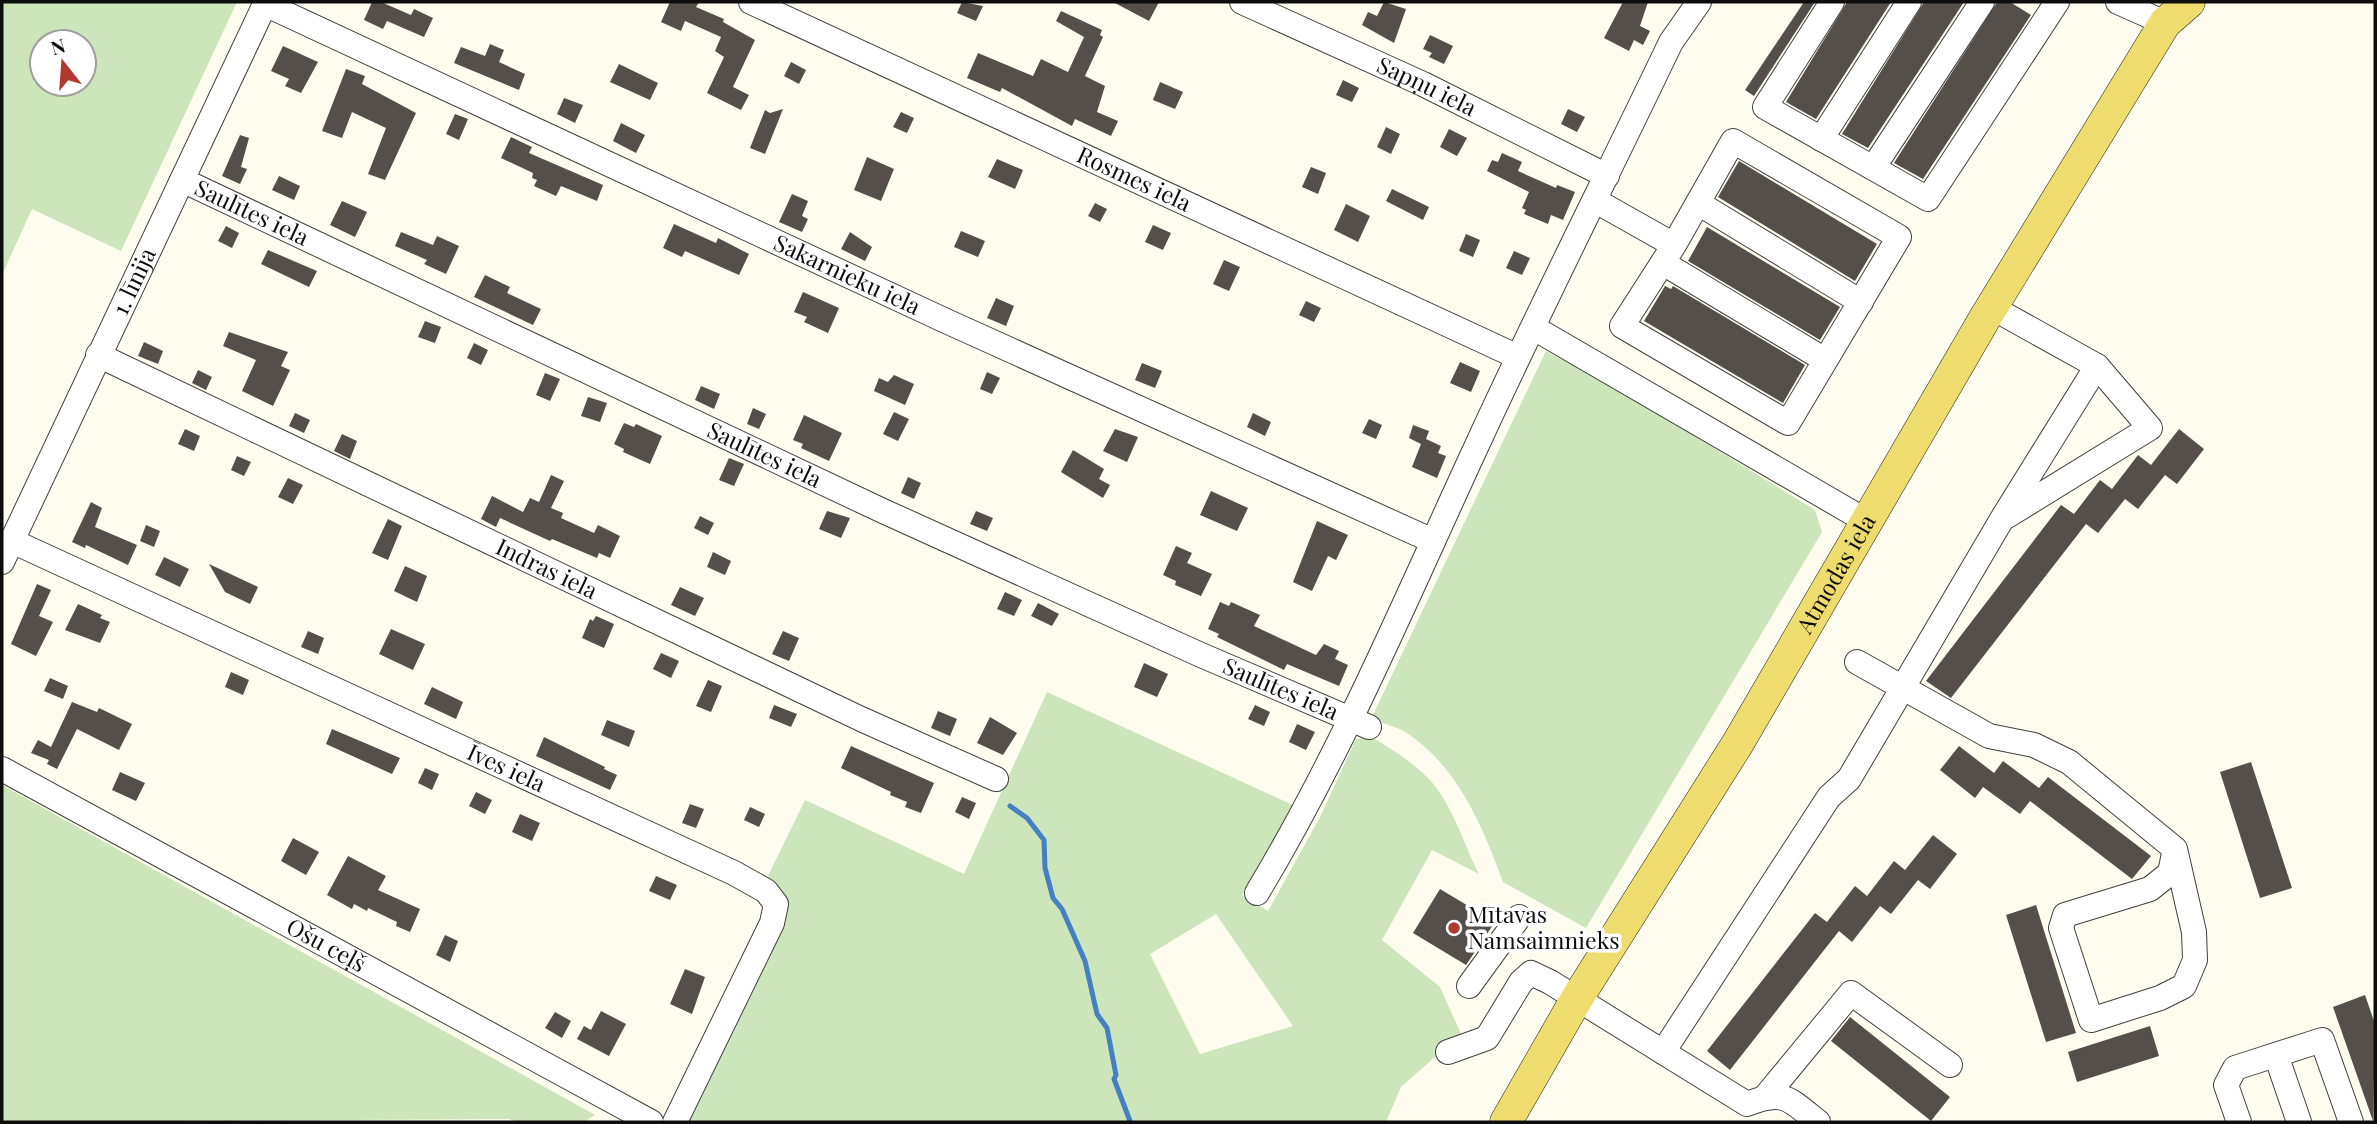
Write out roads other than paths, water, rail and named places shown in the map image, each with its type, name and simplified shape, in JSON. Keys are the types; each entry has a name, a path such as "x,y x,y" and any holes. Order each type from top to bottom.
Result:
{"main road":[{"name":"Atmodas iela","path":"1506,1122 1576,1000 1738,743 1991,307 2167,12 2189,2"}],"street":[{"name":"Rosmes iela","path":"751,2 1518,357"},
{"name":"Sapņu iela","path":"1242,2 1423,84 1607,176"},
{"path":"1257,893 1359,723 1433,541 1518,357 1671,42 1699,2"},
{"path":"1832,2 1765,107 1928,199 2057,2"},
{"path":"1821,138 1909,2"},
{"path":"1873,168 1983,2"},
{"path":"2118,2 2167,12"},
{"name":"1. līnija","path":"7,552 266,3"},
{"name":"Sakarnieku iela","path":"266,3 971,332 1433,541"},
{"path":"1733,141 1899,237 1788,423 1622,326 1698,203 1733,141"},
{"name":"Saulītes iela","path":"182,180 895,516 1359,723"},
{"path":"1596,201 1668,254 1825,360"},
{"path":"1698,203 1860,302"},
{"path":"1991,307 2097,366 2150,428 2002,519"},
{"path":"1534,328 1868,522"},
{"name":"Indras iela","path":"98,355 861,719 996,779"},
{"path":"1663,1052 1829,797 1849,779 1901,687 2097,366"},
{"name":"Īves iela","path":"7,552 734,873 766,891 776,904 772,923 675,1122"},
{"path":"1857,662 1989,736 2034,745 2069,762 2175,849 2194,932 2195,960 2184,986 2160,998 2091,1020 2061,928 2065,915 2150,889 2170,873 2175,849"},
{"name":"Ošu ceļš","path":"2,769 651,1122"},
{"path":"1469,986 1519,917"},
{"path":"1448,1052 1487,1038 1521,982 1531,973 1550,982 1747,1104 1766,1096 1784,1096 1818,1122"},
{"path":"1766,1096 1851,993 1950,1065"},
{"path":"2239,1122 2225,1085 2235,1068 2322,1040 2351,1122"},
{"path":"2276,1055 2299,1122"}],"waterway":[{"path":"1010,806 1027,818 1044,840 1045,868 1053,898 1062,909 1085,961 1097,1014 1107,1028 1116,1075 1114,1079 1130,1121"}],"place":[{"name":"Mītavas Namsaimnieks","path":"1454,928"}]}
